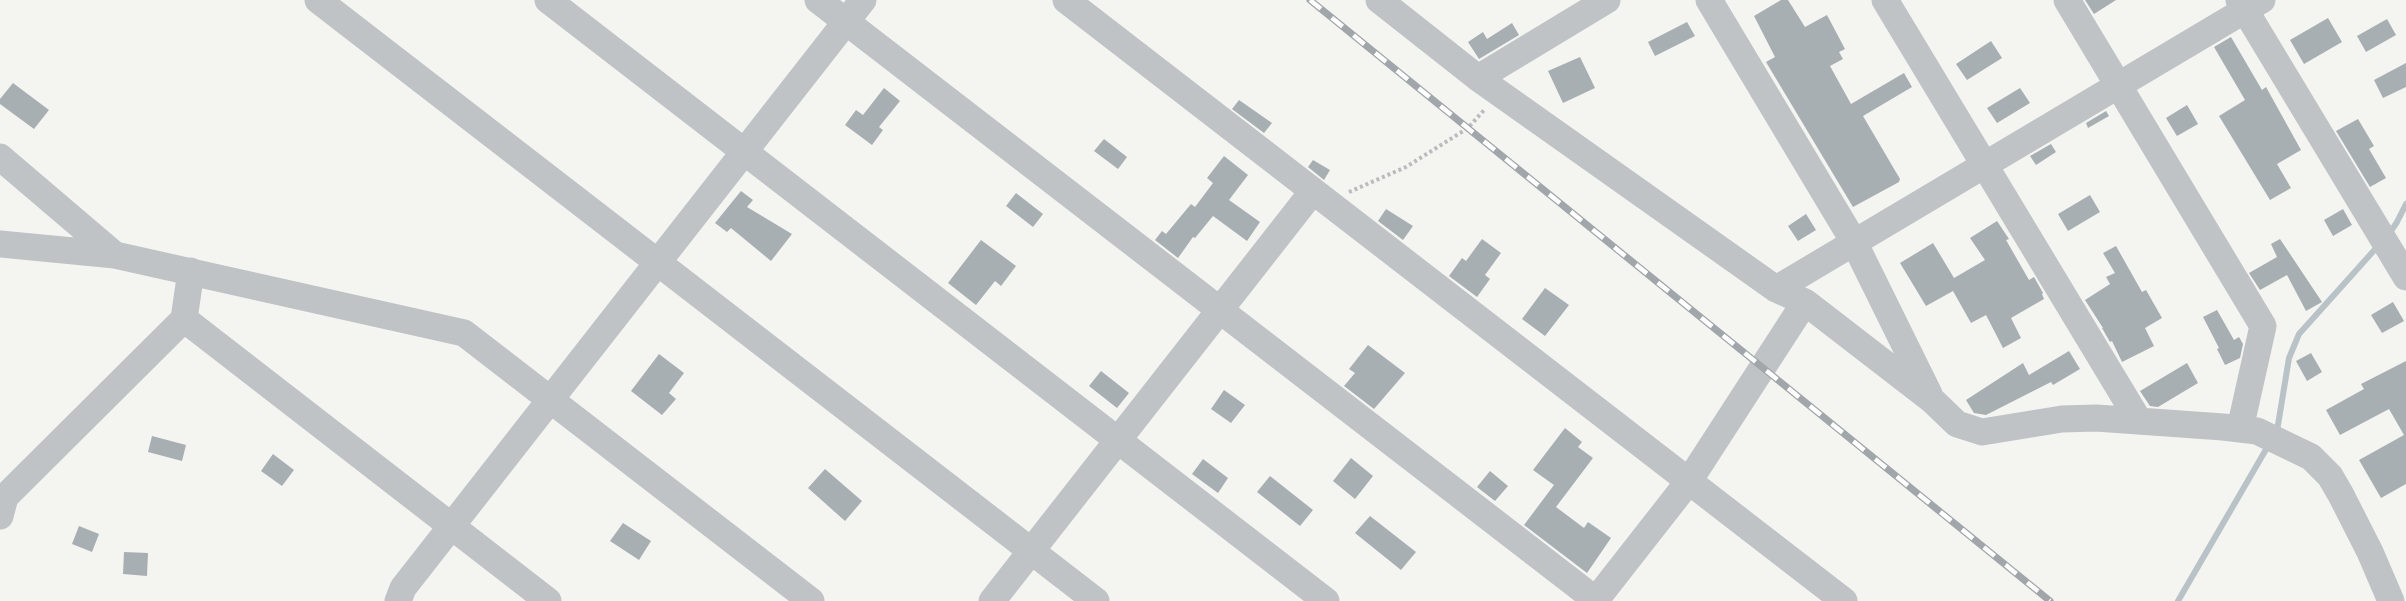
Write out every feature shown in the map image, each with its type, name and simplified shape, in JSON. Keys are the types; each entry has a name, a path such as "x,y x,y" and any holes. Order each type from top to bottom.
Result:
{"street":[{"path":"318,0 1096,601"},
{"path":"548,0 1326,601"},
{"path":"818,0 1596,601 1689,481 1805,302"},
{"path":"398,601 403,588 863,0"},
{"path":"1066,0 1844,601"},
{"path":"1379,0 1478,78 1776,289 1805,302 1932,400 1957,424 1982,432 2062,419 2147,421 2240,429 2257,431 2311,457 2330,476 2370,552 2391,601"},
{"path":"1478,78 1607,0"},
{"path":"1709,0 1854,242 1932,400"},
{"path":"1885,0 2147,421"},
{"path":"2067,0 2263,327 2240,429"},
{"path":"1776,289 2119,85 2249,3 2406,277"},
{"path":"0,157 116,255"},
{"path":"992,601 1220,310 1320,196"},
{"path":"0,244 116,255 464,333 811,601"},
{"path":"0,516 5,497 184,320 191,271"},
{"path":"184,320 548,601"}],"path":[{"path":"1320,196 1406,166 1468,128 1500,93"}],"building":[{"path":"1781,0 1788,0 1805,27 1827,15 1845,49 1839,52 1843,59 1830,66 1851,104 1904,73 1912,87 1863,116 1900,179 1899,182 1853,207 1766,62 1775,57 1754,16"},
{"path":"2085,0 2116,0 2094,14"},
{"path":"2328,18 2342,42 2304,64 2290,40"},
{"path":"2387,19 2396,35 2366,52 2357,36"},
{"path":"1687,22 1695,36 1655,56 1648,42"},
{"path":"1512,23 1519,35 1479,59 1468,42 1483,32 1487,39"},
{"path":"2231,37 2262,90 2266,87 2301,150 2277,164 2291,188 2270,200 2219,116 2245,100 2214,47"},
{"path":"1991,41 2002,58 1967,80 1956,64"},
{"path":"1580,57 1595,88 1563,103 1548,71"},
{"path":"2406,63 2406,87 2383,98 2374,80"},
{"path":"13,83 49,110 34,129 0,104 0,99"},
{"path":"884,88 900,101 879,127 883,130 872,145 845,125 856,110 863,115"},
{"path":"2020,88 2030,103 1997,123 1987,108"},
{"path":"1239,100 1272,123 1264,133 1232,109"},
{"path":"2187,105 2198,124 2177,136 2166,118"},
{"path":"2106,111 2109,116 2088,128 2086,123"},
{"path":"2358,119 2374,146 2369,149 2386,178 2370,187 2336,131"},
{"path":"1104,139 1127,157 1118,169 1094,151"},
{"path":"2051,144 2056,152 2036,165 2030,156"},
{"path":"1224,156 1248,175 1229,200 1260,222 1247,241 1213,216 1195,238 1193,237 1178,258 1155,240 1162,231 1166,234 1191,204 1195,207 1213,183 1207,178"},
{"path":"1313,160 1330,170 1324,180 1308,167"},
{"path":"741,191 753,200 747,207 792,234 771,261 731,228 727,232 715,223"},
{"path":"1016,193 1043,214 1033,227 1006,206"},
{"path":"2090,195 2100,212 2068,231 2058,214"},
{"path":"1386,209 1413,226 1403,240 1378,221"},
{"path":"2343,209 2352,225 2333,236 2324,220"},
{"path":"1806,214 1816,230 1798,241 1788,226"},
{"path":"1997,221 2009,239 2006,240 2029,280 2034,277 2044,299 2011,318 2021,338 2003,348 1986,315 1971,323 1953,291 1926,306 1900,263 1933,243 1954,278 1985,260 1970,238"},
{"path":"1482,239 1501,253 1485,275 1490,279 1477,297 1449,276 1462,258 1466,261"},
{"path":"2280,239 2322,302 2306,311 2287,275 2260,290 2249,273 2277,257 2271,244"},
{"path":"981,240 1016,266 1001,286 995,281 976,305 948,283"},
{"path":"2116,246 2142,292 2146,290 2162,318 2145,328 2154,346 2122,362 2112,341 2110,342 2085,300 2110,284 2106,277 2115,273 2103,253"},
{"path":"1545,288 1569,305 1545,336 1522,319"},
{"path":"2393,302 2404,321 2382,333 2371,315"},
{"path":"2217,310 2234,340 2239,337 2243,344 2240,358 2225,365 2203,317"},
{"path":"1368,345 1405,373 1374,409 1344,386 1355,373 1349,369"},
{"path":"2069,351 2080,369 2053,385 2051,382 1986,415 1974,413 1966,400 2023,363 2029,375"},
{"path":"2311,353 2322,372 2307,381 2296,361"},
{"path":"659,354 684,373 669,393 676,399 662,415 631,391"},
{"path":"2406,361 2406,484 2381,498 2359,460 2404,435 2389,409 2340,435 2326,410 2364,389 2361,384"},
{"path":"2187,363 2198,383 2158,407 2150,406 2140,391"},
{"path":"1101,371 1129,393 1117,408 1089,386"},
{"path":"1224,390 1245,405 1231,423 1211,409"},
{"path":"1565,428 1582,442 1578,447 1593,458 1556,507 1584,528 1588,522 1611,538 1587,573 1524,525 1554,485 1533,470"},
{"path":"152,436 186,445 182,461 148,452"},
{"path":"273,454 294,470 282,486 261,471"},
{"path":"1351,458 1373,476 1355,499 1333,481"},
{"path":"1203,459 1228,478 1218,493 1192,474"},
{"path":"825,469 862,501 845,521 808,488"},
{"path":"1490,471 1508,486 1495,501 1477,487"},
{"path":"1270,476 1313,510 1300,526 1257,492"},
{"path":"1370,516 1416,552 1401,570 1355,533"},
{"path":"623,523 651,541 639,560 610,541"},
{"path":"79,526 99,534 92,552 72,544"},
{"path":"124,552 148,553 147,576 123,574"}],"waterway":[{"path":"2389,234 2406,204"},
{"path":"2277,431 2289,358 2299,334 2378,246"},
{"path":"2178,601 2268,446"}],"railway":[{"path":"1310,0 2050,601"}]}
